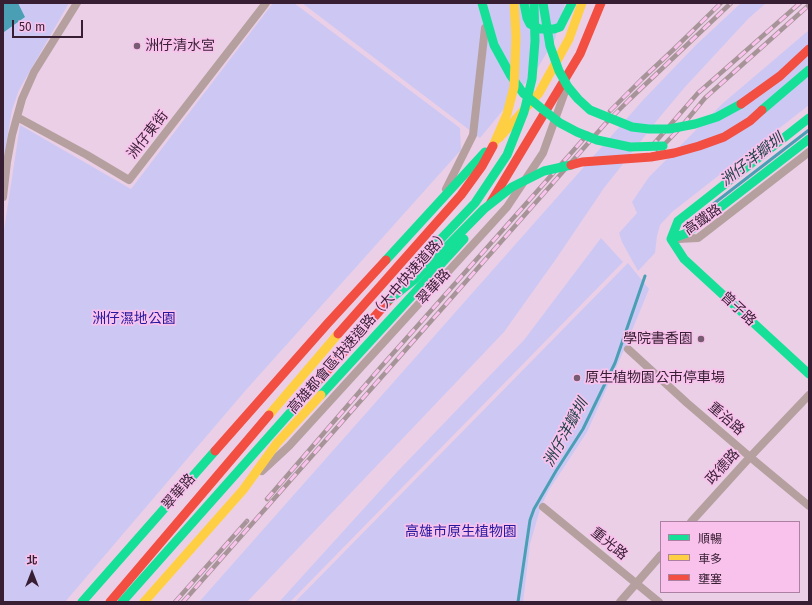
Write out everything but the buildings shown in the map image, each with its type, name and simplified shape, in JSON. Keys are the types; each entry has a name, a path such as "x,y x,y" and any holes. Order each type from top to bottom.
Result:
{"main road":[{"path":"482,3 494,45 511,76 523,93 560,123 597,140 616,145 630,147 654,147 682,143 713,133 744,115 809,59"},
{"name":"高雄都會區快速道路（大中快速道路）","path":"110,602 338,334 461,195 482,166 497,139 507,114 514,87 516,37 514,3"},
{"path":"524,3 527,18 530,24 540,29 554,29 560,27 572,3"},
{"name":"高雄都會區快速道路（大中快速道路）","path":"122,602 390,299 409,273 475,203 507,155 524,112 532,79 535,41 534,3"},
{"path":"543,3 550,46 559,71 568,87 578,99 590,110 617,122 648,129 669,129 695,124 723,114 740,105 780,76 809,49"},
{"name":"翠華路","path":"82,602 328,323 539,93 569,39 582,3"},
{"name":"翠華路","path":"144,602 243,490 277,444 475,227 580,54 601,3"},
{"path":"390,299 414,280 484,209 512,187 544,171 552,169 582,162 651,157 674,153 724,137 750,121 809,70"},
{"name":"高鐵路","path":"671,240 678,221 809,118"},
{"name":"高鐵路","path":"671,240 687,233 809,139"},
{"name":"曾子路","path":"671,240 684,259 809,374"}],"street":[{"path":"3,197 7,162 22,99 34,72 77,3"},
{"name":"洲仔東街","path":"17,117 129,180 266,3"},
{"name":"翠華路","path":"437,204 473,135 488,3"},
{"name":"翠華路","path":"243,490 289,446 507,207 543,153 562,97 580,54"},
{"name":"高鐵路","path":"671,240 698,238 809,152"},
{"name":"重治路","path":"628,349 687,403 809,506"},
{"name":"政德路","path":"692,521 809,395"},
{"name":"重光路","path":"543,507 660,602"},
{"path":"620,602 660,556"}],"green space":[{"path":"3,3 69,3 19,90 12,110 3,163"},
{"name":"洲仔濕地公園","path":"273,3 294,3 460,128 461,150 245,391 65,602 3,602 3,237 20,125 131,189"},
{"path":"302,3 565,3 555,39 537,69 480,138"},
{"path":"741,3 766,3 748,19 685,87 659,118 604,188 504,332 247,602 199,602 644,99 696,45"},
{"path":"809,30 809,105 672,212 660,225 655,253 638,271 622,242 619,233 637,213 632,202 649,177 722,104"},
{"path":"601,238 623,262 290,602 279,602 397,472 524,340"},
{"name":"高雄市原生植物園","path":"628,263 649,289 624,350 587,432 549,490 541,506 530,544 523,602 295,602"}],"water":[{"path":"3,3 18,3 25,17 4,32 3,41"}],"waterway":[{"name":"洲仔洋瓣圳","path":"690,222 809,130"},
{"name":"洲仔洋瓣圳","path":"518,602 530,520 534,509 583,429 615,363 645,276"}],"railway":[{"path":"610,111 721,3"},
{"path":"183,602 605,124 731,3"},
{"path":"651,147 698,93 800,3"},
{"path":"658,151 682,126 705,98 809,5"},
{"path":"267,499 380,368 588,134"},
{"path":"175,602 247,521"}],"traffic: fast":[{"path":"482,3 494,45 511,76 523,93 541,108 560,123 597,140 630,147 663,146"},
{"path":"524,3 527,18 530,24 540,29 554,29 560,27 572,3"},
{"path":"438,242 475,203 507,155 524,112 532,79 535,41 534,3"},
{"path":"543,3 550,46 559,71 568,87 590,110 632,127 669,129 695,124 717,117 741,104"},
{"path":"762,110 809,70"},
{"path":"671,239 678,221 809,118"},
{"path":"671,239 687,233 809,139"},
{"path":"386,260 485,152"},
{"path":"390,299 414,280 484,209 512,187 544,171 571,165"},
{"path":"321,395 464,239"},
{"path":"671,239 684,259 809,374"},
{"path":"122,602 320,379"},
{"path":"82,602 215,451"}],"traffic: slow":[{"path":"493,146 507,114 514,87 516,37 514,3"},
{"path":"499,138 539,93 569,39 582,3"},
{"path":"269,415 338,334"},
{"path":"144,602 243,490 277,443 321,395"}],"traffic: jam":[{"path":"491,202 580,54 601,3"},
{"path":"741,104 780,76 809,49"},
{"path":"571,165 582,162 651,157 674,153 699,146 724,137 750,121 762,110"},
{"path":"338,334 461,195 482,166 493,146"},
{"path":"215,451 386,260"},
{"path":"320,379 390,299"},
{"path":"110,602 269,415"}],"place":[{"name":"洲仔清水宮","path":"137,46"},
{"name":"學院書香園","path":"701,339"},
{"name":"原生植物園公巿停車場","path":"577,378"}]}
